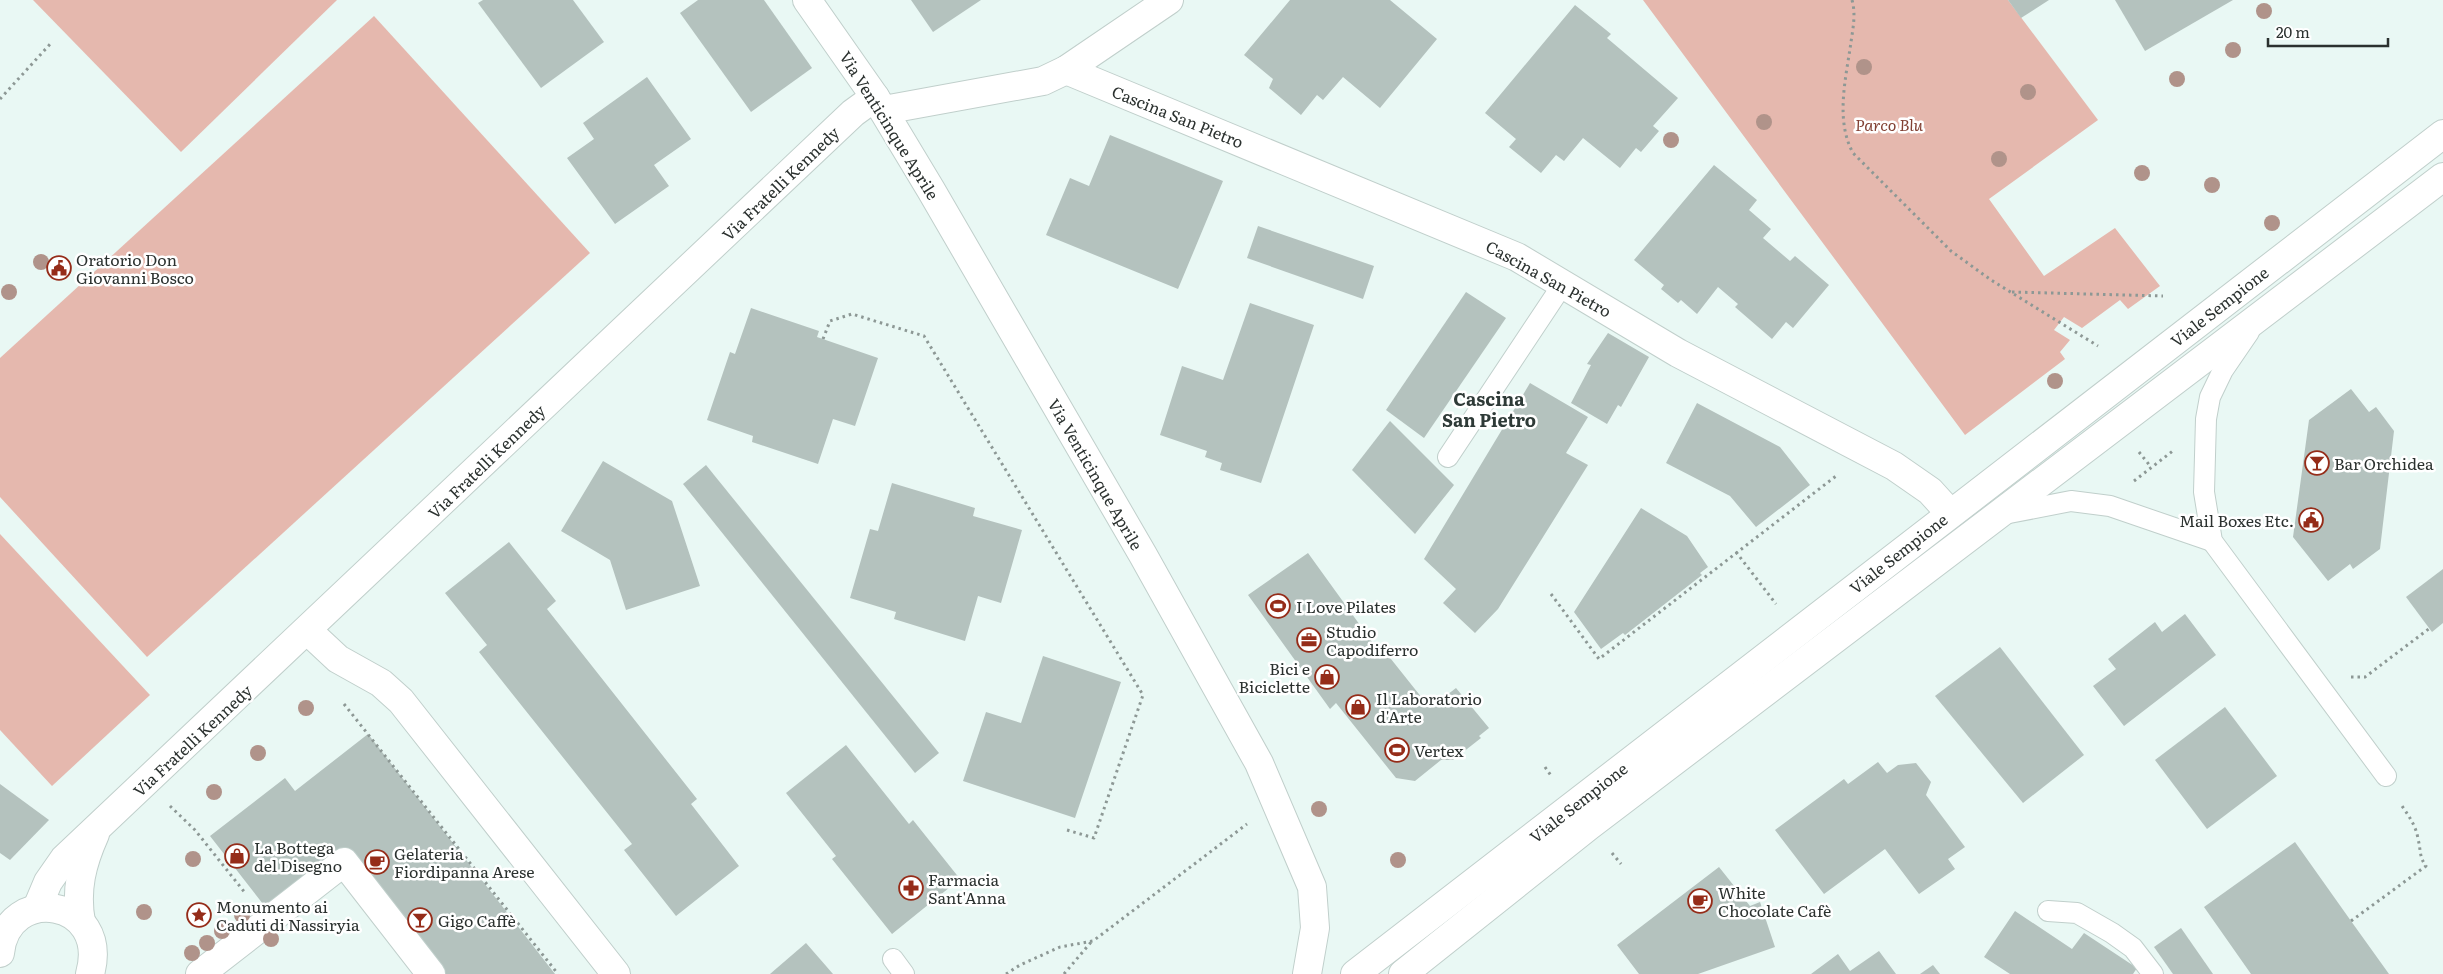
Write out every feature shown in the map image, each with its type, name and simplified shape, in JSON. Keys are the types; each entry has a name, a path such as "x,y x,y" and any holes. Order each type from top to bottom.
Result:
{"street":[{"name":"Via Venticinque Aprile","path":"807,0 880,104 1144,555 1259,763 1312,887 1315,928 1307,974"},
{"path":"880,104 1020,87 1043,81 1066,70 1169,0"},
{"name":"Cascina San Pietro","path":"1066,70 1494,246 1563,284 1678,352 1894,466 1930,491 1950,513"},
{"name":"Via Fratelli Kennedy","path":"37,908 48,882 64,859 308,631 853,113 880,104"},
{"name":"Viale Sempione","path":"1354,974 2443,134"},
{"name":"Viale Sempione","path":"1406,973 1590,825 2265,310 2443,177"},
{"path":"308,631 338,659 381,683 401,701 616,974"},
{"name":"Via Fratelli Kennedy","path":"87,933 77,900 87,851 98,828"},
{"path":"200,974 344,862 431,974"},
{"path":"0,953 1,942 8,927 19,916 37,908 53,907 68,912 87,933 107,974"},
{"path":"87,933 94,960 90,974"},
{"path":"0,959 4,974"}],"lane":[{"path":"1448,457 1563,284"},
{"path":"2265,310 2226,363 2210,396 2204,442 2204,492 2212,541 2386,776"},
{"path":"1992,519 2014,511 2071,501 2110,506 2153,519 2212,541"},
{"path":"2048,911 2077,913 2112,933 2133,948 2153,974"}],"path":[{"path":"1852,0 1854,20 1843,108 1847,142 1853,153 1951,251 1991,280 2098,346"},
{"path":"0,99 52,42"},
{"path":"2012,292 2163,296"},
{"path":"823,339 830,321 852,314 924,336 1143,695 1094,838 1067,830"},
{"path":"2129,485 2181,445"},
{"path":"2135,448 2150,467"},
{"path":"1551,594 1599,659 1841,473"},
{"path":"1736,552 1780,610"},
{"path":"2346,677 2365,677 2430,628"},
{"path":"340,701 366,730 558,974"},
{"path":"2351,920 2426,866 2420,858 2418,839 2413,822 2396,797 2386,776"},
{"path":"168,804 195,830 267,922"},
{"path":"1064,974 1093,941 1248,824"},
{"path":"1611,852 1621,864"},
{"path":"1006,974 1020,965 1060,947 1093,941"}],"green space":[{"path":"33,0 337,0 181,152"},
{"name":"Parco Blu","path":"1643,0 2008,0 2098,120 1989,199 2044,276 2115,228 2160,286 2128,309 2120,300 2082,328 2064,317 2054,330 2070,340 2060,352 2065,359 1965,435"},
{"path":"374,16 590,253 147,657 0,497 0,358"},
{"path":"0,534 150,695 52,786 0,730"}],"building":[{"path":"483,0 573,0 604,42 541,88 478,3"},
{"path":"698,0 764,0 812,68 751,112 680,13"},
{"path":"911,0 981,0 933,32"},
{"path":"1290,0 1390,0 1437,39 1380,108 1343,77 1323,100 1317,95 1301,115 1269,88 1273,79 1244,55"},
{"path":"2008,0 2049,0 2021,18"},
{"path":"2115,0 2233,0 2145,51"},
{"path":"1575,5 1611,34 1607,38 1678,98 1653,126 1659,131 1641,152 1636,148 1620,168 1583,138 1564,161 1556,155 1541,173 1509,147 1516,139 1485,113"},
{"path":"647,77 691,139 654,165 669,186 615,224 567,158 594,139 583,123"},
{"path":"1110,135 1223,181 1178,289 1046,235 1070,178 1089,186"},
{"path":"1714,165 1757,200 1749,210 1771,229 1763,238 1790,261 1795,256 1829,285 1793,328 1786,322 1772,339 1735,307 1738,304 1718,287 1697,314 1681,300 1678,303 1661,289 1664,285 1634,260"},
{"path":"1258,226 1374,266 1363,299 1247,258"},
{"path":"1466,292 1506,318 1424,438 1386,410"},
{"path":"1250,303 1314,325 1261,483 1220,470 1222,463 1205,457 1207,451 1160,435 1182,366 1223,380"},
{"path":"751,308 819,331 817,337 878,358 855,426 833,419 818,464 752,442 753,436 707,420 730,352 735,354"},
{"path":"1608,333 1649,357 1621,407 1618,405 1607,424 1571,403 1591,365 1587,364"},
{"path":"1530,383 1588,417 1566,453 1588,465 1498,609 1475,633 1443,603 1456,589 1424,559"},
{"path":"2351,389 2369,412 2376,407 2394,431 2380,549 2353,569 2350,564 2328,581 2293,537 2309,420"},
{"path":"1697,403 1780,447 1810,485 1756,527 1730,496 1666,463"},
{"path":"1390,421 1454,485 1415,534 1352,470"},
{"path":"603,461 672,501 700,586 626,610 610,560 561,531"},
{"path":"706,465 939,753 915,773 683,484"},
{"path":"892,483 975,508 973,516 1022,530 1001,603 978,596 965,641 894,619 896,612 850,598 870,529 878,531"},
{"path":"1641,508 1687,536 1708,567 1700,573 1702,575 1625,635 1623,633 1601,649 1574,612"},
{"path":"509,542 556,601 547,609 697,799 691,804 739,866 676,916 624,850 632,844 479,652 487,645 445,593"},
{"path":"1308,553 1383,657 1387,654 1430,708 1456,688 1489,728 1479,736 1481,738 1453,760 1441,760 1415,781 1396,778 1336,703 1330,709 1248,595"},
{"path":"2443,569 2443,623 2432,632 2406,597"},
{"path":"2185,614 2216,655 2124,726 2093,686 2116,669 2108,659 2155,622 2162,632"},
{"path":"2000,647 2084,755 2023,803 1935,696"},
{"path":"1043,656 1121,682 1075,818 963,781 986,712 1021,723"},
{"path":"2225,707 2277,776 2207,829 2155,760"},
{"path":"368,734 555,974 441,974 355,864 270,913 210,836 285,778 295,791"},
{"path":"846,745 909,824 913,820 960,879 892,934 832,859 836,856 786,793"},
{"path":"1878,762 1887,773 1898,765 1916,763 1931,782 1926,795 1965,847 1948,859 1955,869 1919,894 1885,849 1824,894 1775,830 1844,779 1848,784"},
{"path":"0,784 49,820 10,860 0,853"},
{"path":"2295,842 2389,974 2251,974 2204,907"},
{"path":"1719,867 1750,906 1760,902 1775,947 1698,974 1639,974 1617,945"},
{"path":"2015,911 2072,949 2084,933 2137,968 2133,974 2010,974 1984,957"},
{"path":"2181,928 2213,974 2173,974 2154,947"},
{"path":"806,943 833,974 770,974"},
{"path":"1879,951 1896,974 1811,974 1838,954 1850,971"},
{"path":"1933,965 1940,974 1920,974"}],"place":[{"name":"Oratorio Don Giovanni Bosco","path":"59,268"},
{"name":"Bar Orchidea","path":"2317,463"},
{"name":"Mail Boxes Etc.","path":"2311,520"},
{"name":"I Love Pilates","path":"1278,606"},
{"name":"Studio Capodiferro","path":"1309,640"},
{"name":"Bici e Biciclette","path":"1327,677"},
{"name":"Il Laboratorio d'Arte","path":"1358,707"},
{"name":"Vertex","path":"1397,750"},
{"name":"La Bottega del Disegno","path":"237,856"},
{"name":"Gelateria Fiordipanna Arese","path":"377,862"},
{"name":"Farmacia Sant'Anna","path":"911,888"},
{"name":"White Chocolate Cafè","path":"1700,901"},
{"name":"Monumento ai Caduti di Nassiryia","path":"199,915"},
{"name":"Gigo Caffè","path":"420,920"}],"district":[{"name":"Cascina San Pietro","path":"1489,408"}]}
